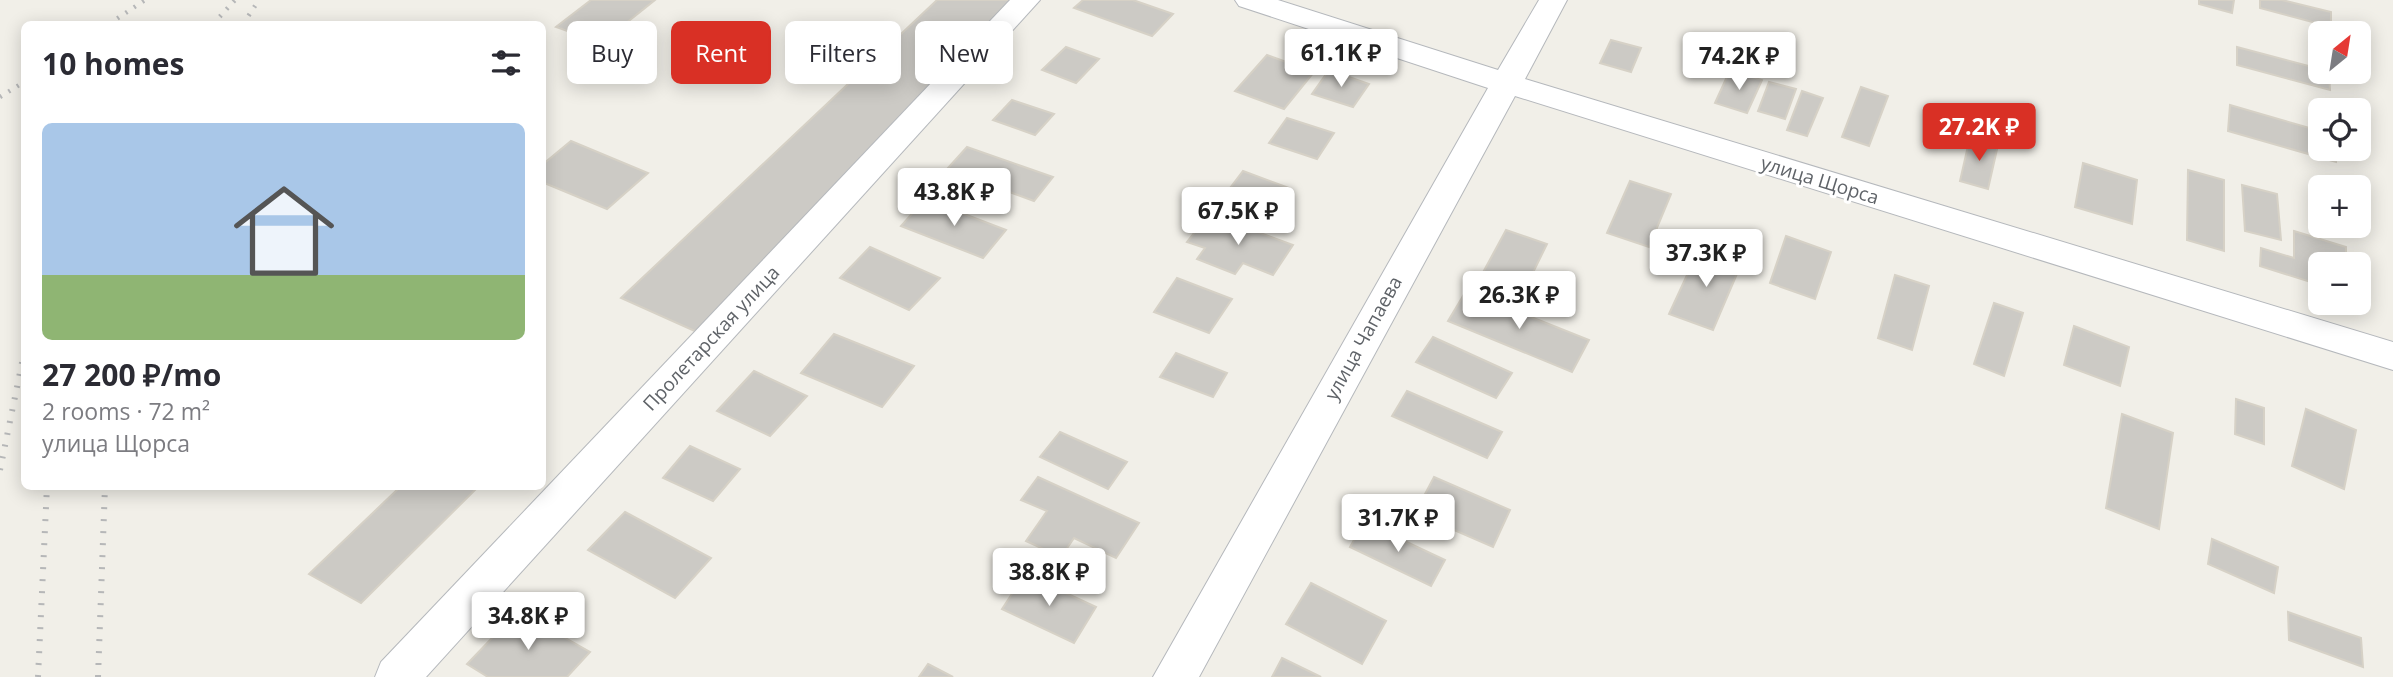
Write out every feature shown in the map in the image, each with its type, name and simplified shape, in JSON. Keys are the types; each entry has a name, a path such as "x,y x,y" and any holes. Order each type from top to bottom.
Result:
{"street":[{"name":"Пролетарская улица","path":"397,677 1026,0"},
{"name":"улица Щорса","path":"1249,0 1505,83 2393,356"},
{"name":"улица Чапаева","path":"1175,677 1553,0"}],"building":[{"path":"591,0 655,0 629,21 567,21 567,31 556,27"},
{"path":"937,0 1025,0 1004,21 915,21 915,84 942,84 697,332 621,298 848,84 901,84 901,34"},
{"path":"1083,0 1133,0 1173,14 1152,36 1074,8"},
{"path":"2199,0 2234,0 2232,13 2199,4"},
{"path":"2260,0 2282,0 2331,12 2331,21 2309,21 2260,8"},
{"path":"1611,40 1641,48 1631,72 1600,63"},
{"path":"1066,47 1099,59 1076,83 1042,70"},
{"path":"2237,47 2308,66 2308,84 2330,84 2330,90 2237,65"},
{"path":"1267,55 1314,72 1284,109 1235,91"},
{"path":"1329,70 1369,84 1353,107 1312,94"},
{"path":"1730,70 1762,80 1747,113 1715,103"},
{"path":"1769,82 1796,89 1785,119 1758,111"},
{"path":"1861,87 1888,96 1869,146 1842,137"},
{"path":"1802,91 1823,98 1807,136 1787,130"},
{"path":"1012,100 1054,114 1035,135 993,120"},
{"path":"2230,105 2308,128 2308,154 2228,131"},
{"path":"1287,118 1334,133 1317,159 1269,143"},
{"path":"1970,137 1998,145 1988,189 1960,181"},
{"path":"571,141 648,173 607,209 546,184 546,162"},
{"path":"967,147 1053,177 1034,201 947,169"},
{"path":"2083,163 2137,180 2132,224 2075,207"},
{"path":"2188,170 2224,180 2224,251 2187,240"},
{"path":"1243,171 1289,188 1273,210 1227,192"},
{"path":"1630,181 1671,194 1649,247 1607,233"},
{"path":"2242,185 2277,194 2281,240 2245,231"},
{"path":"925,199 1006,230 983,258 901,226"},
{"path":"1209,214 1293,245 1273,275 1243,263 1235,274 1197,259 1205,248 1187,242"},
{"path":"1506,230 1547,244 1523,293 1480,278"},
{"path":"2294,231 2308,235 2308,238 2346,247 2346,252 2308,252 2308,281 2260,266 2261,248 2294,258"},
{"path":"1786,236 1831,252 1815,299 1770,283"},
{"path":"870,247 940,278 909,310 840,278"},
{"path":"1700,247 1742,262 1713,330 1669,314"},
{"path":"1895,275 1929,286 1912,350 1878,338"},
{"path":"1177,278 1232,299 1209,333 1154,312"},
{"path":"1466,291 1589,340 1572,372 1448,321"},
{"path":"1994,303 2023,313 2004,376 1974,364"},
{"path":"2074,326 2129,347 2120,386 2064,365"},
{"path":"834,334 914,366 882,407 801,373"},
{"path":"1433,337 1512,373 1496,398 1416,362"},
{"path":"1176,353 1227,373 1213,397 1160,377"},
{"path":"754,371 807,396 770,436 717,411"},
{"path":"1407,391 1502,432 1487,458 1392,416"},
{"path":"2236,399 2264,408 2264,444 2235,434"},
{"path":"2306,409 2356,430 2344,489 2292,466"},
{"path":"2122,414 2173,433 2159,529 2106,508"},
{"path":"1060,432 1127,462 1108,489 1040,457"},
{"path":"690,446 740,469 713,501 663,478"},
{"path":"1038,477 1139,523 1116,558 1074,538 1061,557 1026,541 1047,511 1021,500"},
{"path":"1434,477 1510,510 1493,547 1415,513"},
{"path":"397,490 475,490 361,603 309,574"},
{"path":"625,512 711,558 675,598 588,550"},
{"path":"1364,522 1445,560 1431,586 1350,547"},
{"path":"2212,539 2278,567 2274,593 2208,564"},
{"path":"1025,574 1096,607 1074,643 1002,609"},
{"path":"1311,583 1386,621 1362,664 1286,624"},
{"path":"518,611 590,652 567,677 488,677 467,664"},
{"path":"2288,612 2361,638 2363,667 2289,640"},
{"path":"1282,658 1321,677 1272,677"},
{"path":"928,664 953,677 919,677"}],"railway":[{"path":"114,21 145,0"},
{"path":"216,21 235,0"},
{"path":"245,21 259,0"},
{"path":"0,97 21,84"},
{"path":"0,470 21,368"},
{"path":"38,677 47,490"},
{"path":"98,677 105,490"}]}
